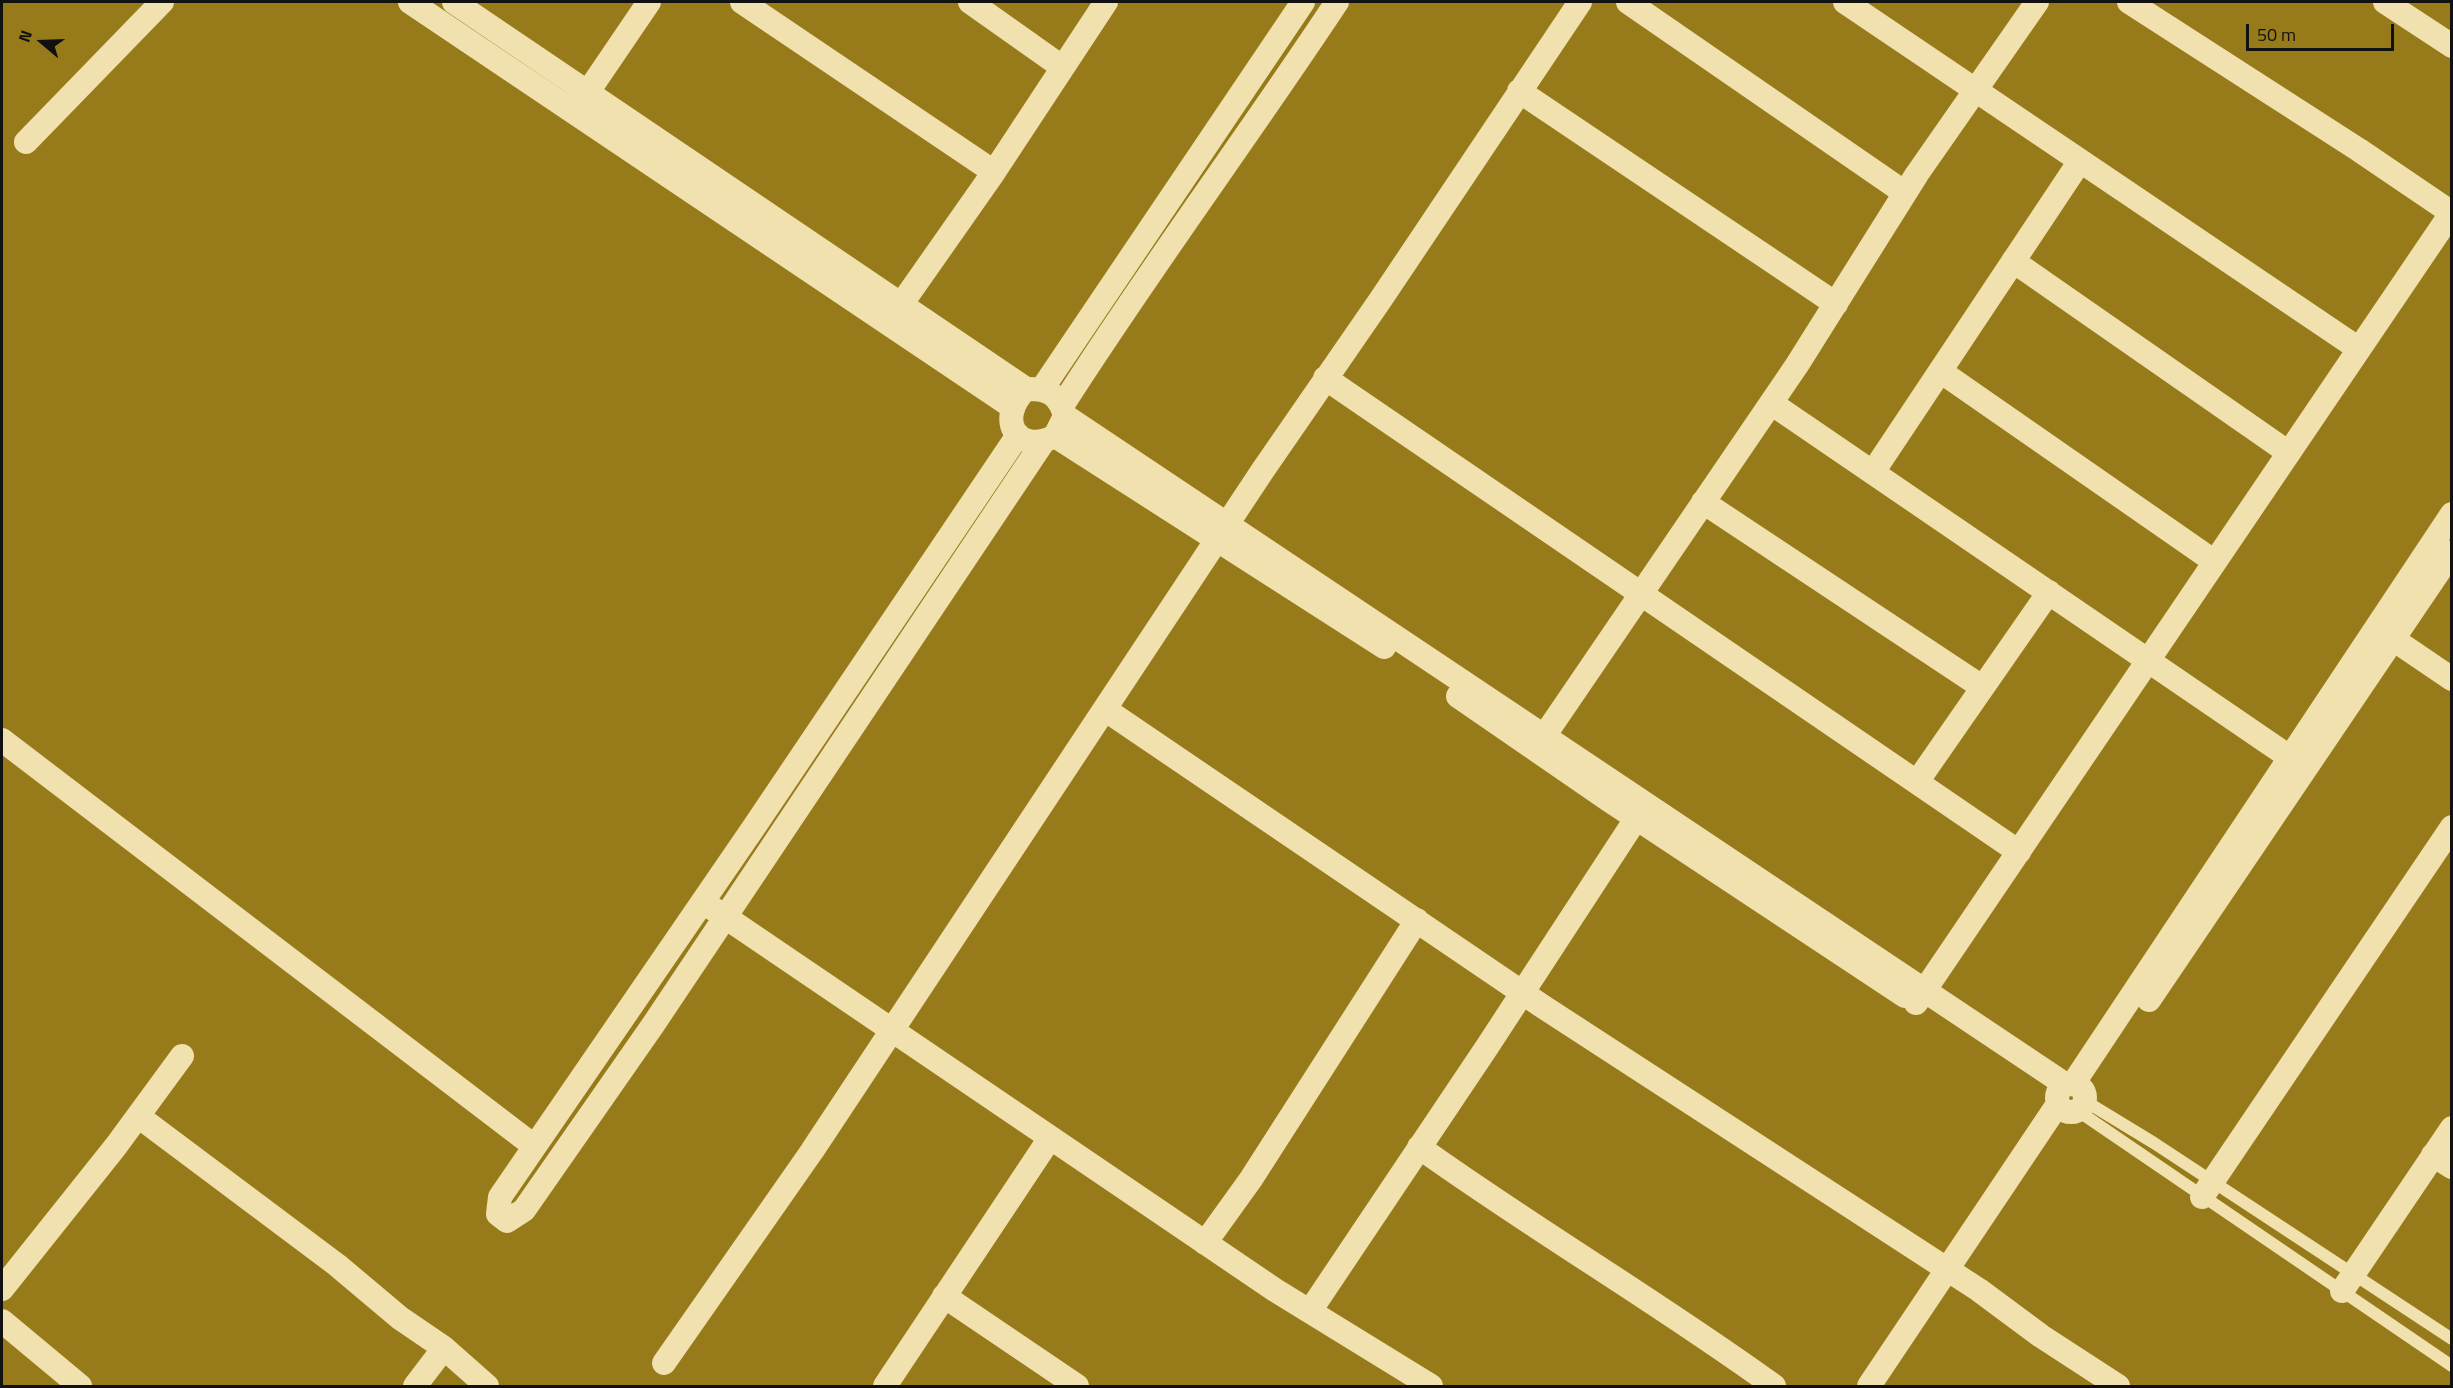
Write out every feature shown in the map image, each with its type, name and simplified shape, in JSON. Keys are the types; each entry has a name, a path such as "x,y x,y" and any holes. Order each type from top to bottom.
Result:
{"street":[{"path":"26,142 162,2"},
{"path":"411,2 574,112 894,314 1026,394 1058,398 1056,425 1034,442 1018,435 1010,419 1026,394 1303,2"},
{"path":"454,2 587,92 894,314"},
{"path":"574,112 649,2"},
{"path":"742,2 994,172"},
{"path":"970,2 1062,67"},
{"path":"894,314 994,172 1106,2"},
{"path":"1018,435 500,1197 498,1214 507,1221 524,1210 725,917 1056,425 1107,335 1268,107 1337,2"},
{"path":"664,1363 812,1151 1222,532 1580,2"},
{"path":"1628,2 1905,193"},
{"path":"1845,2 2359,349"},
{"path":"1540,742 1771,403 1905,193 2037,2"},
{"path":"1921,997 2451,213 2359,150 2129,2"},
{"path":"2385,2 2451,46"},
{"path":"1519,91 1836,304"},
{"path":"1873,472 2080,160"},
{"path":"2013,261 2289,453"},
{"path":"1940,371 2215,562"},
{"path":"1325,378 2019,852"},
{"path":"1771,403 2298,763"},
{"path":"1056,425 1540,742 2072,1098"},
{"path":"1702,502 1983,687"},
{"path":"1869,1386 1953,1274 2298,763 2451,514"},
{"path":"2298,763 2393,639 2451,552"},
{"path":"1917,782 2049,592"},
{"path":"2393,639 2451,679"},
{"path":"1106,710 1522,992 1953,1274 2118,1386"},
{"path":"2,740 534,1146"},
{"path":"1310,1311 1641,810"},
{"path":"2207,1189 2451,827"},
{"path":"702,902 1205,1243 1431,1386"},
{"path":"1205,1243 1251,1179 1417,920"},
{"path":"2,1289 138,1116 182,1056"},
{"path":"138,1116 337,1265 400,1318 444,1348 477,1383"},
{"path":"2348,1282 2442,1161 2451,1128"},
{"path":"885,1386 1050,1138"},
{"path":"1419,1147 1473,1186 1649,1298 1774,1386"},
{"path":"1887,1386 1953,1274"},
{"path":"944,1296 1077,1386"},
{"path":"2,1321 80,1386"},
{"path":"415,1386 444,1348"}],"lane":[{"path":"2072,1098 2348,1282 2451,1339"},
{"path":"2072,1098 2348,1282 2451,1366"}]}
